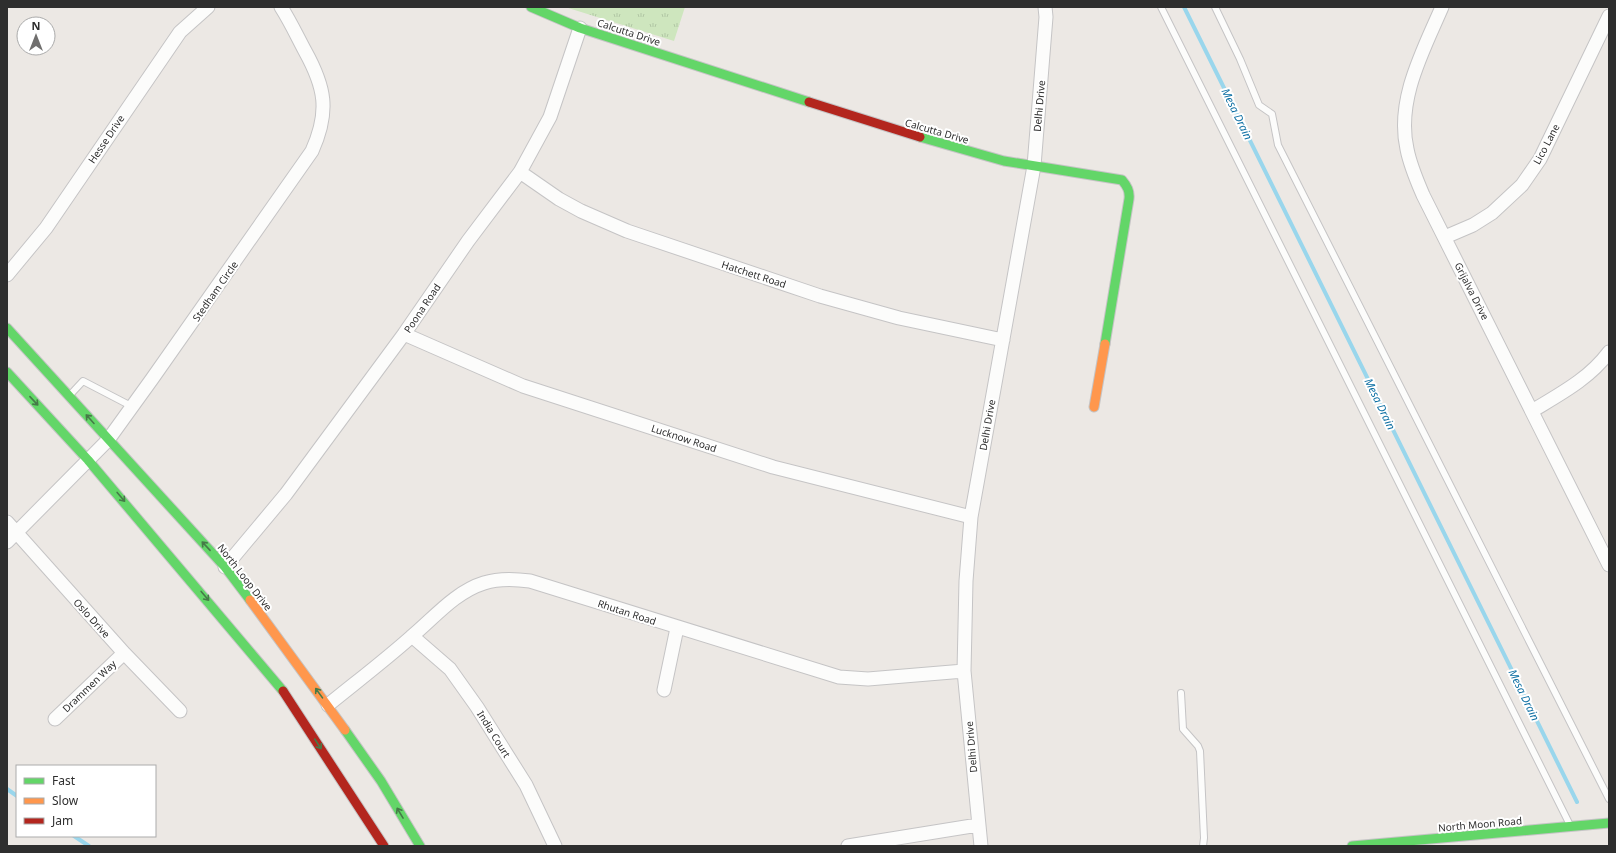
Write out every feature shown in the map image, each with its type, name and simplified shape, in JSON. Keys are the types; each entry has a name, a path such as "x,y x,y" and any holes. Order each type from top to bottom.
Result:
{"main road":[{"name":"Calcutta Drive","path":"531,7 580,28 885,127 1004,161 1118,178 1128,186 1130,192 1094,407"},
{"name":"North Loop Drive","path":"7,328 225,567 328,705 381,781 420,846"},
{"path":"7,372 88,460 280,686 384,846"},
{"name":"North Moon Road","path":"1352,846 1609,822"}],"street":[{"name":"Hesse Drive","path":"7,275 46,228 180,32 208,7"},
{"name":"Stedham Circle","path":"7,542 108,440 312,150 319,135 323,121 324,104 322,87 318,74 281,7"},
{"name":"Delhi Drive","path":"980,846 964,671 966,581 971,517 1034,166 1046,17 1044,7"},
{"name":"Grijalva Drive","path":"1442,7 1408,91 1405,125 1407,149 1415,177 1609,565"},
{"name":"Lico Lane","path":"1445,237 1492,213 1522,185 1540,159 1609,16"},
{"name":"Poona Road","path":"225,567 286,494 404,334 468,241 520,172 550,117 580,28"},
{"name":"Hatchett Road","path":"520,172 559,199 581,211 641,236 820,296 899,318 1003,340"},
{"name":"Lucknow Road","path":"404,334 523,386 758,462 971,517"},
{"path":"1532,411 1574,386 1594,370 1609,352"},
{"name":"Oslo Drive","path":"7,522 124,653 180,711"},
{"name":"Rhutan Road","path":"328,705 412,636 446,605 470,590 485,583 500,580 530,582 839,677 868,679 964,671"},
{"path":"664,690 677,628"},
{"name":"India Court","path":"412,636 450,669 477,707 526,785 555,846"},
{"name":"Drammen Way","path":"55,719 124,653"},
{"path":"848,846 978,825"}],"lane":[{"path":"1161,7 1571,826"},
{"path":"1215,7 1240,59 1259,105 1272,114 1278,145 1609,799"},
{"path":"69,396 83,381 132,407"},
{"path":"1181,693 1183,729 1200,751 1204,838 1203,846"}],"green space":[{"path":"565,7 685,7 674,41"}],"waterway":[{"name":"Mesa Drain","path":"1184,7 1577,802"},
{"path":"7,789 16,795"},
{"path":"76,837 89,846"}],"traffic: fast":[{"path":"531,7 580,28 809,102"},
{"path":"920,137 1004,161 1122,180 1128,189 1129,199 1105,344"},
{"path":"7,328 225,567 250,600"},
{"path":"7,372 88,460 283,691"},
{"path":"345,730 381,781 420,846"},
{"path":"1352,846 1609,823"}],"traffic: slow":[{"path":"1094,407 1105,344"},
{"path":"250,600 345,730"}],"traffic: jam":[{"path":"809,102 920,137"},
{"path":"283,691 384,846"}]}
